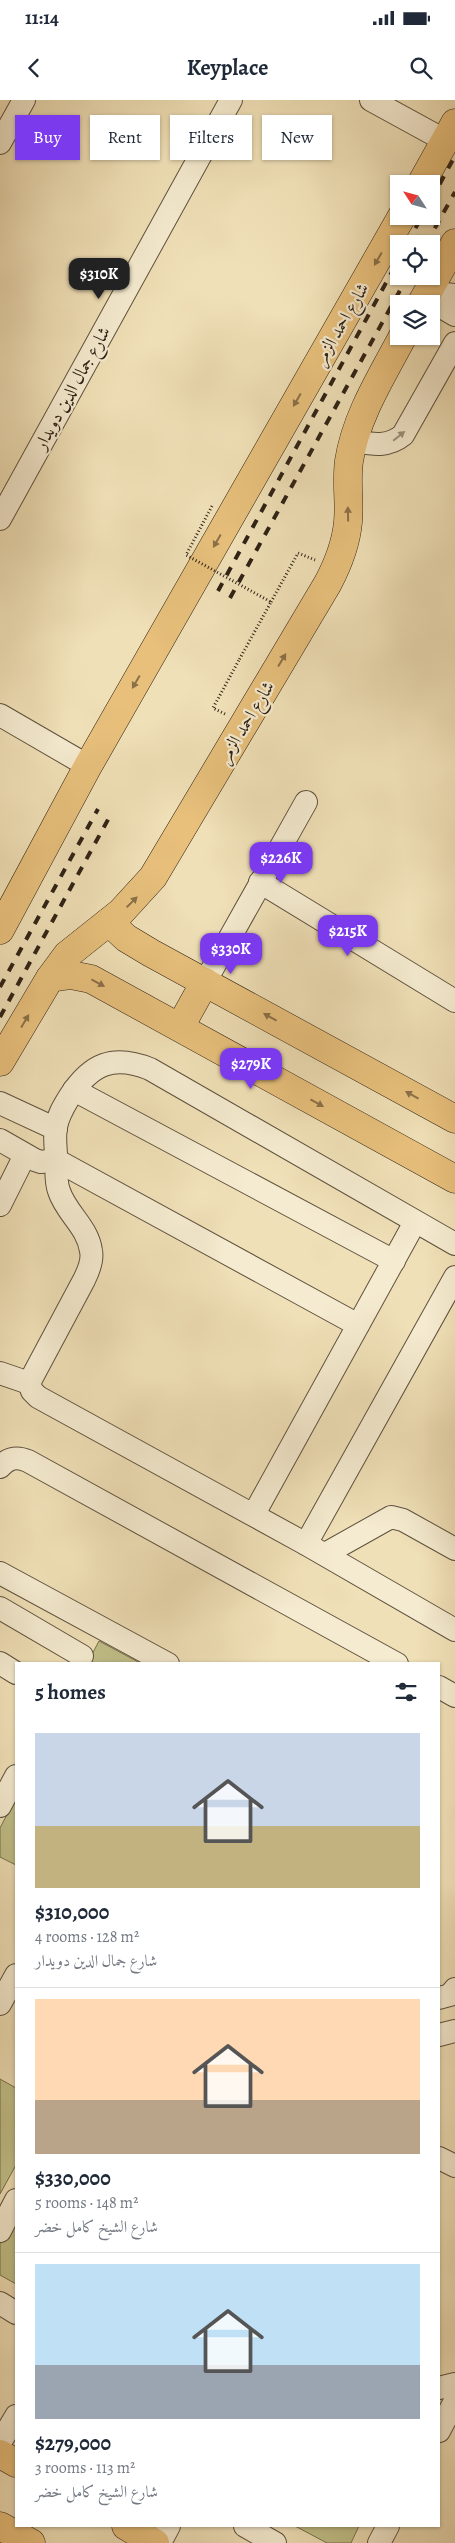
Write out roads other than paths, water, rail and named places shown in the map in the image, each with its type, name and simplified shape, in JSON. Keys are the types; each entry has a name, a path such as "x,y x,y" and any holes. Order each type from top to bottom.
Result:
{"main road":[{"path":"426,175 450,132"},
{"name":"شارع احمد الزمر","path":"0,930 88,766 397,225"},
{"path":"426,295 455,243"},
{"name":"شارع احمد الزمر","path":"0,1062 50,978 67,955 133,902 153,876 328,584 346,536 348,521 347,481 353,442 366,404 398,345"},
{"path":"109,922 138,946 455,1119"},
{"path":"50,978 71,975 91,979 455,1179"},
{"path":"180,1027 205,982"},
{"path":"0,2454 15,2462"},
{"path":"0,2526 31,2543"},
{"path":"128,2527 155,2543"}],"street":[{"path":"0,143 24,100"},
{"name":"شارع جمال الدين دويدار","path":"0,518 231,100"},
{"path":"371,100 450,132"},
{"path":"440,296 455,294"},
{"path":"440,307 455,315"},
{"path":"353,442 383,444 397,440 403,435 455,343"},
{"path":"0,715 88,766"},
{"path":"205,982 306,802"},
{"path":"260,882 455,1001"},
{"path":"455,1244 150,1068 133,1062 116,1061 99,1066 85,1076 74,1090 61,1111 56,1129 58,1191 87,1237 92,1252 84,1280 29,1383 32,1391 38,1397 254,1514 455,1630"},
{"path":"74,1090 394,1261"},
{"path":"0,1103 56,1129"},
{"path":"0,1140 41,1162 56,1160 358,1325"},
{"path":"0,1205 25,1155"},
{"path":"254,1514 415,1222"},
{"path":"315,1549 455,1277"},
{"path":"0,1373 29,1383"},
{"path":"0,1468 11,1458 19,1457 28,1461 393,1662"},
{"path":"315,1549 391,1517 403,1520 455,1549"},
{"path":"0,1573 164,1662"},
{"path":"0,1608 80,1660 98,1626"},
{"path":"0,1663 15,1672"},
{"path":"440,1688 455,1696"},
{"path":"0,1806 15,1778"},
{"path":"0,2004 15,1977"},
{"path":"440,1998 450,1996 455,1989"},
{"path":"440,2035 455,2031"},
{"path":"440,2158 455,2166"},
{"path":"0,2231 15,2202"},
{"path":"0,2303 15,2311"},
{"path":"440,2388 455,2384"},
{"path":"445,2432 455,2401"},
{"path":"0,2443 15,2418"},
{"path":"160,2543 168,2527"},
{"path":"247,2527 275,2543"},
{"path":"379,2543 387,2527"}],"railway":[{"path":"440,184 455,156"},
{"path":"431,235 455,192"},
{"path":"412,235 417,225"},
{"path":"218,591 390,276"},
{"path":"230,598 403,285"},
{"path":"0,987 98,809"},
{"path":"0,1017 110,816"}]}
